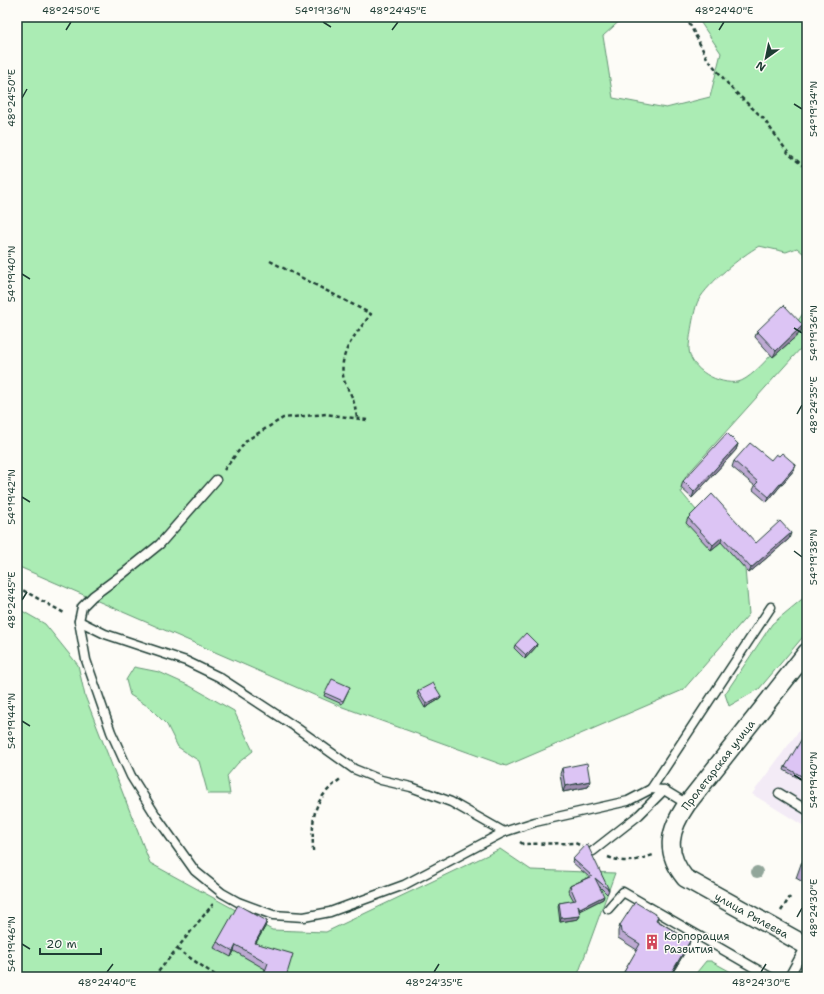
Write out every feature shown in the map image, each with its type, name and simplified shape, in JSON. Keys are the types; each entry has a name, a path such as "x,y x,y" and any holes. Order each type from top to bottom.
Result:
{"street":[{"name":"Пролетарская улица","path":"696,885 685,878 672,859 671,849 675,824 687,804 807,652"},
{"name":"улица Рылеева","path":"696,885 807,946"}],"lane":[{"path":"216,480 160,544 124,574 93,596 82,607 78,621 86,660 111,732 131,776 158,819 195,871 222,893 238,902 272,915 304,917 330,912 404,885 504,832 559,815 628,801 651,789 771,607"},
{"path":"78,621 105,634 186,662 219,677 294,726 354,769 381,780 411,787 451,802 504,832"},
{"path":"651,789 664,790 687,804"},
{"path":"593,851 639,815 664,790"},
{"path":"778,793 807,810"},
{"path":"608,909 623,892 770,977"},
{"path":"788,977 807,946"}],"path":[{"path":"686,17 707,58 732,89 763,118 789,154 807,169"},
{"path":"270,261 371,314 351,340 345,352 342,366 344,380 354,401 357,418"},
{"path":"216,480 247,440 283,418 326,414 367,420"},
{"path":"17,587 78,621"},
{"path":"313,851 312,823 316,806 327,789 354,769"},
{"path":"154,977 222,893"},
{"path":"177,949 218,977"}],"shaded area":[{"path":"807,720 807,828 752,794"}],"green space":[{"path":"17,17 624,17 603,36 613,98 666,108 710,97 721,53 697,17 807,17 807,260 804,254 797,248 786,252 759,246 743,257 717,278 698,301 692,325 689,349 694,363 707,374 722,381 738,382 746,378 766,361 786,337 807,307 807,348 801,348 686,476 681,492 745,569 749,614 683,690 506,766 337,705 17,566"},
{"path":"807,595 807,632 759,689 729,706 725,694 772,624"},
{"path":"17,608 45,624 78,665 85,696 150,863 272,930 326,932 500,849 531,870 615,873 577,977 17,977"},
{"path":"134,667 159,672 190,686 234,711 253,751 238,763 227,776 230,794 208,794 199,761 178,747 167,725 149,707 130,695 126,680"},
{"path":"706,961 711,961 740,977 693,977"}],"building":[{"path":"784,305 803,325 776,351 757,331"},
{"path":"727,433 738,444 694,492 683,481"},
{"path":"750,443 771,460 776,454 779,456 782,453 796,465 769,497 755,485 758,482 734,461"},
{"path":"712,494 756,543 780,521 791,533 751,568 722,537 713,545 688,518"},
{"path":"526,633 537,644 526,655 515,645"},
{"path":"332,679 350,687 343,701 325,693"},
{"path":"433,683 441,696 426,704 418,691"},
{"path":"804,735 807,736 807,779 785,767"},
{"path":"587,763 590,781 565,786 562,768"},
{"path":"587,844 609,890 595,878 604,896 580,908 578,905 580,916 561,918 559,903 576,900 570,886 592,876 573,859"},
{"path":"807,854 807,868 801,864"},
{"name":"Корпорация Развития","path":"635,902 658,916 656,920 690,941 669,977 631,977 624,972 640,944 621,932 620,925"},
{"path":"238,905 267,921 255,943 293,954 286,977 273,977 264,974 268,963 236,945 233,951 217,942"}],"place":[{"name":"Корпорация Развития","path":"652,942"}]}
